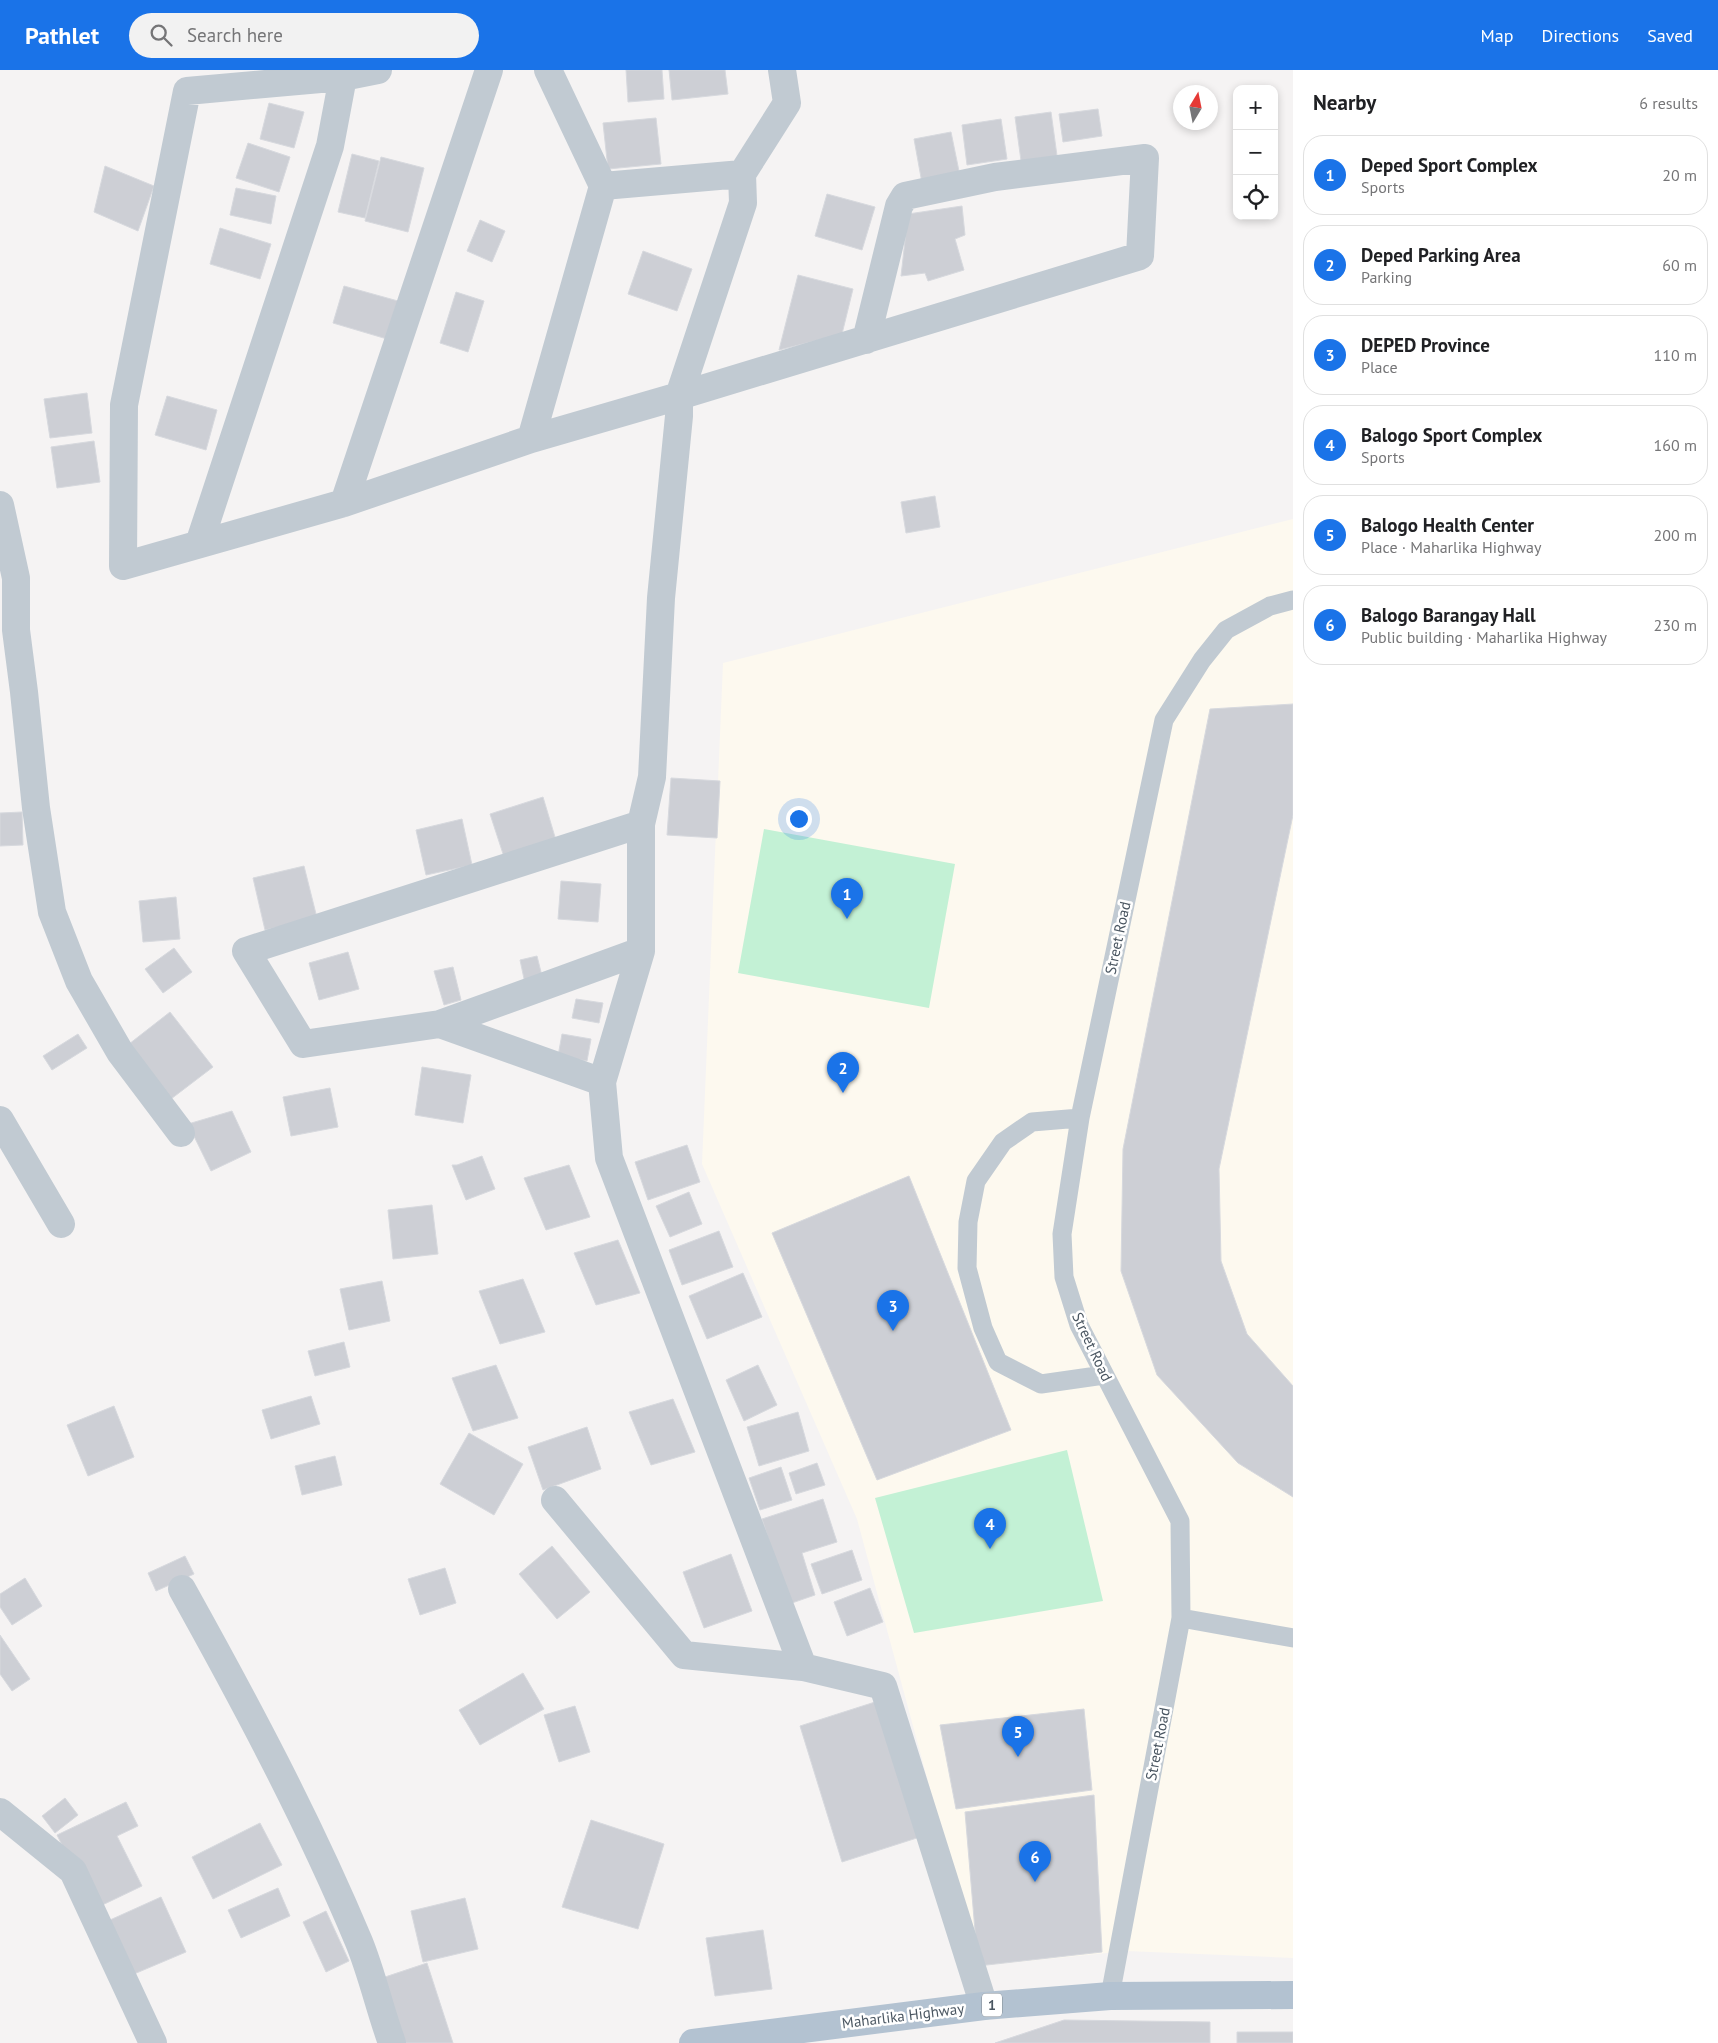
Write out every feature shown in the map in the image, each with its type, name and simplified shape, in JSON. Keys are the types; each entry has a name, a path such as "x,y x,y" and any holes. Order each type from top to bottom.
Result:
{"main road":[{"name":"Maharlika Highway","path":"693,2043 984,2006 1110,1996 1293,1995"}],"street":[{"path":"378,70 343,77 187,91 124,405 123,566 344,504 531,438 679,396 866,340 1140,256 1144,158 995,177 905,196 899,206 866,340"},
{"path":"344,504 489,70"},
{"path":"531,438 603,186 548,70"},
{"path":"782,70 787,103 742,174 743,203 679,396 680,416 661,598 652,777 641,824 641,951 602,1082 609,1158 803,1667"},
{"path":"199,544 330,146 343,77"},
{"path":"603,186 742,174"},
{"path":"0,504 16,578 16,630 12,692 36,808 52,912 79,981 120,1052 181,1133"},
{"path":"641,824 246,951 303,1044 440,1024 641,951"},
{"path":"440,1024 602,1082"},
{"path":"0,1120 61,1224"},
{"path":"556,1500 684,1655 803,1667 883,1686 984,2006"},
{"path":"182,1589 248,1709 314,1843 359,1944 392,2043"},
{"path":"0,1812 73,1871 153,2043"}],"lane":[{"name":"Street Road","path":"1110,1996 1181,1618 1180,1521 1079,1325 1064,1276 1062,1234 1080,1118 1164,720 1202,660 1226,630 1270,606 1293,600"},
{"path":"1080,1118 1032,1122 1003,1142 976,1181 968,1222 967,1268 983,1328 998,1362 1041,1384 1104,1375"},
{"path":"1181,1618 1293,1638"}],"shaded area":[{"path":"1293,519 1293,1958 1126,1951 978,1966 857,1519 702,1164 723,663"}],"green space":[{"path":"764,829 955,864 929,1008 738,973"},
{"path":"1067,1450 1103,1601 914,1633 875,1498"}],"building":[{"path":"626,70 662,70 664,99 628,102"},
{"path":"669,70 725,70 728,94 672,100"},
{"path":"269,103 304,112 294,148 260,139"},
{"path":"1098,109 1102,136 1063,142 1059,114"},
{"path":"1051,112 1058,163 1022,168 1015,117"},
{"path":"656,118 661,164 608,169 603,123"},
{"path":"1001,119 1007,159 967,165 962,125"},
{"path":"951,132 960,176 922,183 914,139"},
{"path":"248,143 290,157 279,192 236,178"},
{"path":"352,154 379,161 365,218 338,212"},
{"path":"381,157 424,168 408,232 365,221"},
{"path":"105,166 154,186 138,231 94,212"},
{"path":"236,188 276,196 271,224 230,215"},
{"path":"827,194 875,207 862,250 815,236"},
{"path":"962,206 965,235 955,239 964,270 928,281 925,273 901,276 908,214"},
{"path":"480,220 505,231 492,262 467,251"},
{"path":"220,228 271,244 260,279 210,264"},
{"path":"643,251 692,269 677,311 628,294"},
{"path":"798,275 853,289 842,334 779,350"},
{"path":"344,286 398,301 387,339 333,323"},
{"path":"456,292 484,301 468,352 440,343"},
{"path":"87,393 92,433 50,438 44,399"},
{"path":"167,396 217,410 206,450 155,435"},
{"path":"94,441 100,482 57,488 51,447"},
{"path":"935,496 940,527 906,533 901,502"},
{"path":"1293,704 1293,815 1219,1169 1221,1261 1247,1334 1293,1386 1293,1497 1238,1463 1157,1375 1121,1271 1123,1149 1210,709"},
{"path":"671,778 720,781 717,838 667,835"},
{"path":"543,797 558,847 506,863 490,814"},
{"path":"22,812 23,845 0,846 0,813"},
{"path":"462,819 472,865 426,875 416,830"},
{"path":"304,866 317,918 265,930 253,878"},
{"path":"561,881 601,884 598,922 558,919"},
{"path":"176,897 180,939 143,942 139,901"},
{"path":"174,948 192,972 163,993 145,969"},
{"path":"348,952 359,989 319,1000 309,963"},
{"path":"537,956 544,984 526,988 520,960"},
{"path":"453,967 461,1000 444,1005 434,971"},
{"path":"576,999 603,1003 599,1023 572,1018"},
{"path":"170,1012 213,1067 171,1099 129,1044"},
{"path":"78,1034 87,1048 52,1070 43,1056"},
{"path":"562,1034 591,1039 587,1061 558,1056"},
{"path":"422,1067 471,1075 463,1123 415,1115"},
{"path":"330,1088 338,1127 291,1136 283,1097"},
{"path":"232,1111 251,1152 211,1171 188,1124"},
{"path":"687,1145 700,1182 648,1200 635,1162"},
{"path":"482,1156 495,1189 466,1200 452,1165"},
{"path":"569,1165 590,1217 546,1230 524,1178"},
{"path":"909,1176 1011,1430 877,1480 772,1233"},
{"path":"689,1192 702,1224 670,1237 656,1206"},
{"path":"432,1205 438,1254 393,1259 388,1210"},
{"path":"719,1231 733,1267 682,1285 669,1250"},
{"path":"618,1240 640,1293 596,1305 574,1253"},
{"path":"743,1273 762,1317 707,1339 689,1296"},
{"path":"523,1279 545,1332 500,1344 479,1291"},
{"path":"382,1281 390,1321 349,1330 340,1289"},
{"path":"344,1342 350,1367 315,1376 308,1351"},
{"path":"496,1365 518,1418 473,1431 452,1378"},
{"path":"758,1365 777,1405 744,1421 726,1380"},
{"path":"311,1396 320,1424 271,1439 262,1410"},
{"path":"673,1399 695,1452 651,1465 629,1412"},
{"path":"114,1406 134,1457 88,1476 67,1425"},
{"path":"798,1412 809,1451 759,1466 747,1427"},
{"path":"587,1427 601,1469 543,1490 528,1447"},
{"path":"469,1433 523,1464 494,1515 440,1484"},
{"path":"335,1456 342,1485 302,1495 295,1466"},
{"path":"817,1463 825,1485 796,1494 789,1473"},
{"path":"781,1467 792,1500 760,1510 749,1478"},
{"path":"823,1499 837,1542 802,1553 815,1595 789,1604 762,1519"},
{"path":"552,1546 590,1592 557,1619 519,1574"},
{"path":"852,1550 862,1580 822,1594 811,1564"},
{"path":"731,1554 752,1611 704,1628 683,1572"},
{"path":"185,1556 194,1574 156,1591 148,1573"},
{"path":"445,1568 456,1603 420,1615 408,1579"},
{"path":"25,1578 42,1606 12,1625 0,1607 0,1594"},
{"path":"870,1588 883,1622 847,1636 834,1602"},
{"path":"0,1635 30,1679 12,1691 0,1674"},
{"path":"523,1673 544,1709 480,1745 459,1710"},
{"path":"875,1702 923,1836 842,1862 800,1726"},
{"path":"575,1706 590,1752 559,1762 544,1715"},
{"path":"1084,1709 1092,1790 956,1809 940,1725"},
{"path":"1094,1795 1102,1952 978,1966 965,1812"},
{"path":"65,1798 78,1815 55,1833 42,1816"},
{"path":"126,1802 138,1826 117,1836 142,1886 94,1909 57,1835"},
{"path":"591,1820 664,1844 638,1929 562,1907"},
{"path":"260,1823 282,1865 213,1899 192,1857"},
{"path":"278,1888 290,1916 241,1938 228,1910"},
{"path":"161,1897 186,1952 134,1974 110,1920"},
{"path":"465,1898 478,1949 423,1962 411,1911"},
{"path":"326,1911 349,1961 326,1972 303,1922"},
{"path":"763,1930 772,1989 715,1996 706,1938"},
{"path":"427,1963 453,2043 396,2043 376,1980"},
{"path":"1064,2020 1210,2022 1210,2043 995,2043"},
{"path":"1237,2032 1293,2032 1293,2043 1237,2043"}],"place":[{"name":"Deped Sport Complex","path":"847,919"},
{"name":"Deped Parking Area","path":"843,1093"},
{"name":"DEPED Province","path":"893,1331"},
{"name":"Balogo Sport Complex","path":"990,1549"},
{"name":"Balogo Health Center","path":"1018,1757"},
{"name":"Balogo Barangay Hall","path":"1035,1882"}]}
